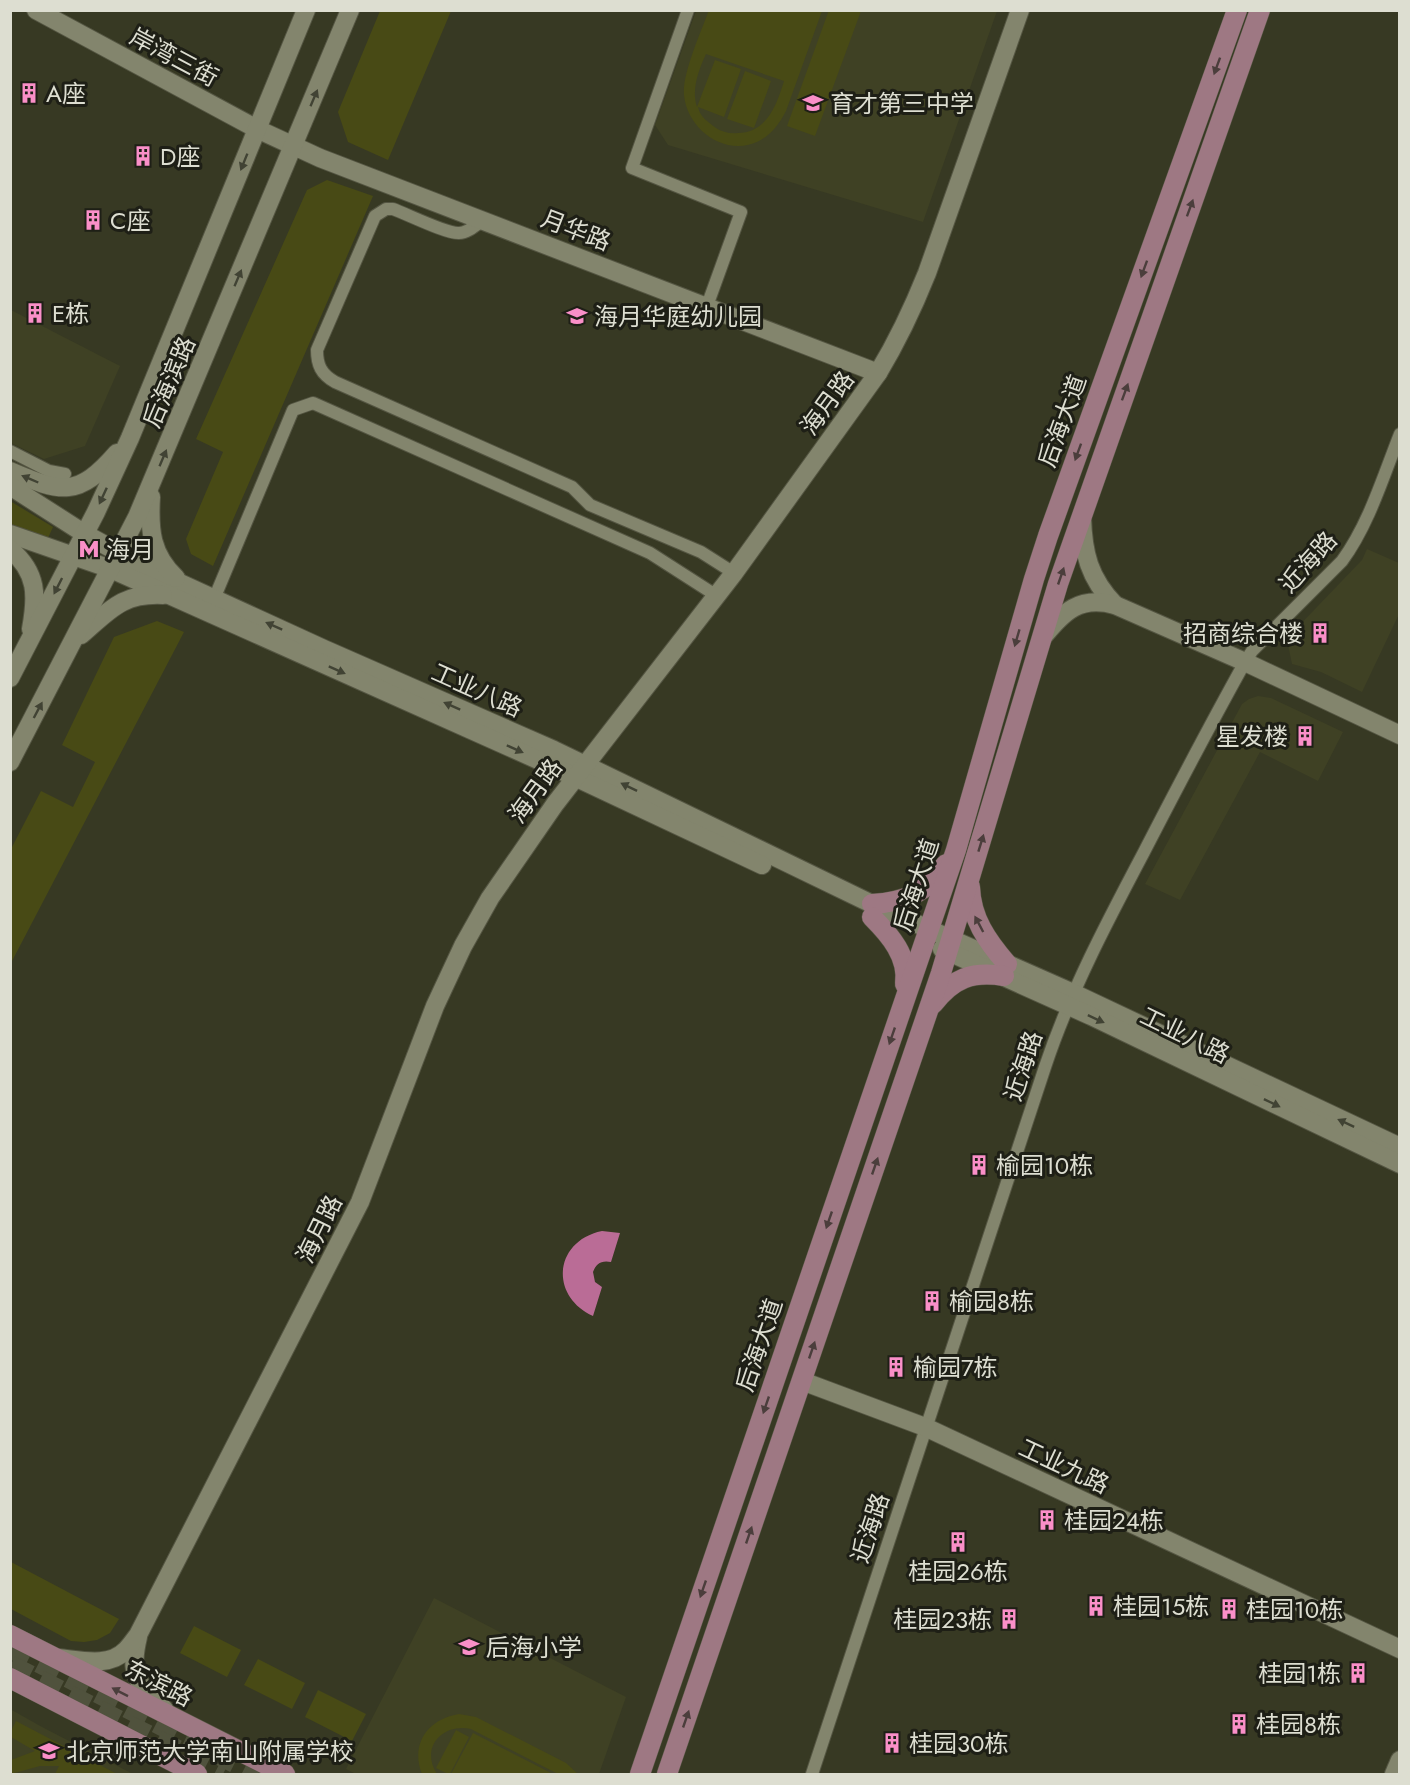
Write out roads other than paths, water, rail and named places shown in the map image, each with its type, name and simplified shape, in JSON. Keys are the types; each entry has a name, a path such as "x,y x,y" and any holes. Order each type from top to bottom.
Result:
{"main road":[{"name":"岸湾三街","path":"36,10 257,129"},
{"name":"后海滨路","path":"10,678 85,534 130,438 306,10"},
{"name":"后海滨路","path":"10,762 111,570 152,484 350,10"},
{"name":"海月路","path":"138,1635 360,1202 435,1005 463,946 490,898 540,823 734,573 878,373 901,333 920,290 1020,10"},
{"name":"后海大道","path":"640,1774 956,850 1044,547 1237,10"},
{"name":"后海大道","path":"667,1774 950,945 1058,584 1260,10"},
{"name":"月华路","path":"257,129 294,146 878,373"},
{"path":"10,471 43,485 69,488 97,475 130,438"},
{"path":"152,484 150,516 154,547 165,567 189,588"},
{"name":"工业八路","path":"10,486 85,534 189,588 872,910 1400,1147"},
{"path":"1082,513 1083,535 1090,567 1101,588 1115,604"},
{"name":"工业八路","path":"10,534 111,570 580,771"},
{"path":"10,549 24,562 31,574 34,586 34,610 28,645"},
{"path":"73,642 105,614 126,600 143,595 168,595"},
{"path":"1041,639 1065,612 1077,606 1099,601 1115,604 1400,735"},
{"path":"902,1006 906,979 904,961 872,910 904,899 926,887 956,850"},
{"path":"927,1014 942,993 953,984 975,974 1005,970 974,915 970,898 970,878"},
{"name":"工业八路","path":"1071,999 1400,1164"},
{"name":"工业九路","path":"802,1381 925,1427 1400,1649"},
{"name":"东滨路","path":"10,1635 285,1774"},
{"path":"52,1657 93,1661 112,1659 126,1650 138,1635"},
{"path":"138,1635 134,1654 134,1669 138,1680 145,1692 177,1720"},
{"path":"10,1678 197,1774"},
{"path":"1394,1774 1400,1760"}],"street":[{"path":"688,10 632,168 741,212 707,306"},
{"path":"483,220 460,234 393,209 380,212 375,216 317,350 318,366 321,371 335,382 572,487 590,505 701,552 734,573"},
{"path":"214,599 293,410 313,403 650,553 717,596"},
{"name":"近海路","path":"812,1774 1048,1057 1071,999 1101,933 1203,737 1245,662 1252,651 1352,547 1371,508 1400,434"},
{"path":"10,451 49,471 65,474"}],"tunnel":[{"path":"10,1647 258,1774"},
{"path":"10,1666 223,1774"}],"place":[{"name":"A座","path":"29,93"},
{"name":"育才第三中学","path":"813,103"},
{"name":"D座","path":"143,156"},
{"name":"C座","path":"93,220"},
{"name":"E栋","path":"35,313"},
{"name":"海月华庭幼儿园","path":"577,316"},
{"name":"海月","path":"89,549"},
{"name":"招商综合楼","path":"1320,633"},
{"name":"星发楼","path":"1305,736"},
{"name":"榆园10栋","path":"979,1165"},
{"name":"榆园8栋","path":"932,1301"},
{"name":"榆园7栋","path":"896,1367"},
{"name":"桂园24栋","path":"1047,1520"},
{"name":"桂园26栋","path":"958,1542"},
{"name":"桂园15栋","path":"1096,1606"},
{"name":"桂园10栋","path":"1229,1609"},
{"name":"桂园23栋","path":"1009,1619"},
{"name":"后海小学","path":"469,1647"},
{"name":"桂园1栋","path":"1358,1673"},
{"name":"桂园8栋","path":"1239,1724"},
{"name":"桂园30栋","path":"892,1743"},
{"name":"北京师范大学南山附属学校","path":"49,1751"}]}
